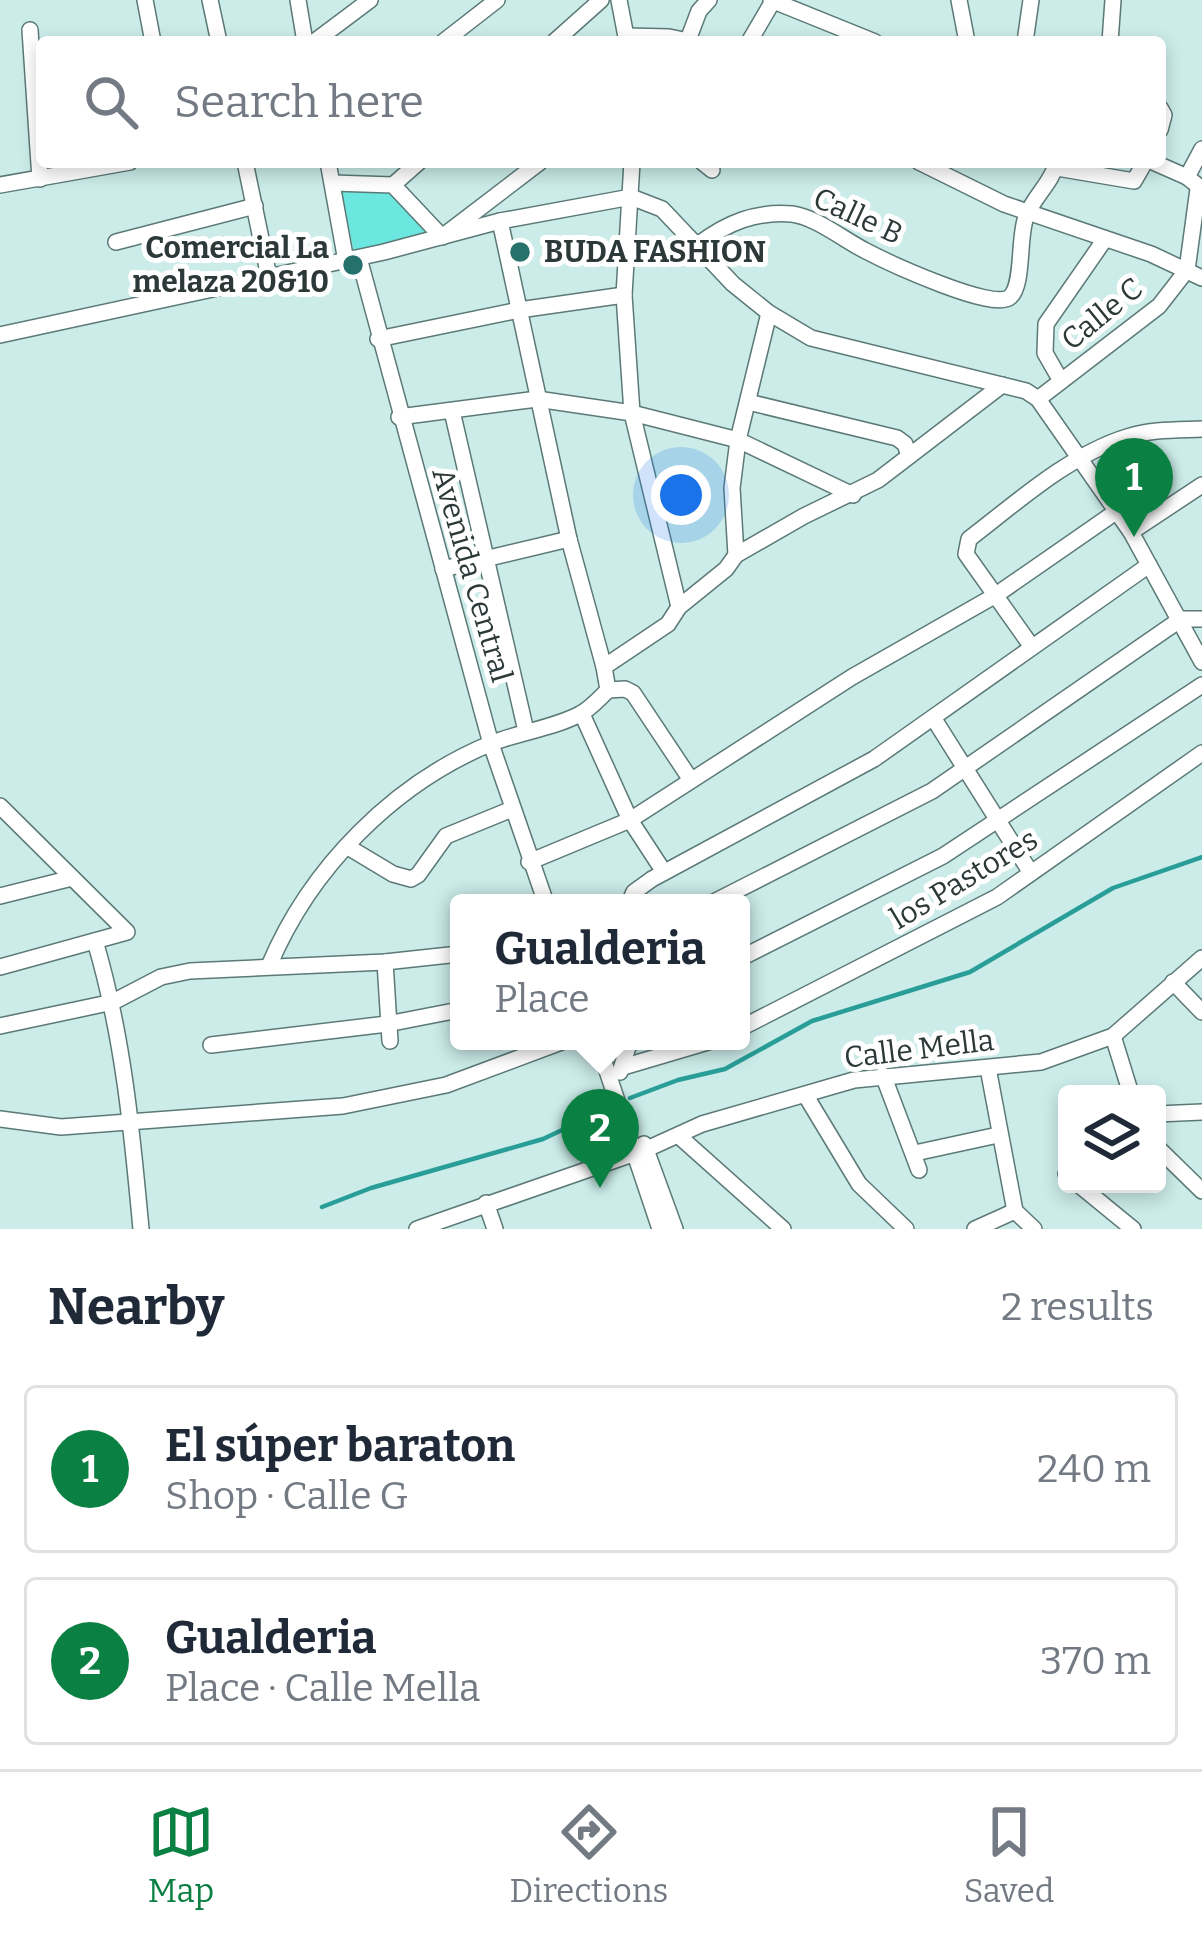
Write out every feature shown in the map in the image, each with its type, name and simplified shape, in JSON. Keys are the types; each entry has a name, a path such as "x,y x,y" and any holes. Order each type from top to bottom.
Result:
{"street":[{"path":"145,0 152,36"},
{"path":"209,0 218,36"},
{"path":"298,0 307,36"},
{"path":"318,36 370,0"},
{"path":"451,36 497,0"},
{"path":"561,36 601,0"},
{"path":"620,0 626,36"},
{"path":"691,36 699,10 709,0"},
{"path":"1025,36 1031,0"},
{"path":"1110,36 1113,0"},
{"path":"752,36 772,1 860,36"},
{"path":"961,3 966,36"},
{"path":"30,30 36,119"},
{"path":"943,168 1027,213 1195,274 1196,185 1202,149"},
{"path":"39,168 40,179"},
{"path":"0,185 92,168"},
{"path":"246,168 269,277"},
{"name":"Avenida Central","path":"329,168 490,744 542,894"},
{"path":"393,185 411,168"},
{"path":"442,236 532,168"},
{"path":"632,168 625,295 632,413 679,607"},
{"path":"1027,213 1055,168"},
{"path":"1071,168 1134,182 1144,168"},
{"path":"1161,168 1196,185"},
{"path":"333,183 393,185 442,236"},
{"path":"0,335 352,259 500,221 631,196 662,209 733,284 811,338 1002,385 1037,399 1131,532 1202,662"},
{"path":"116,242 255,206"},
{"name":"Calle B","path":"699,244 736,220 801,216 870,253 996,302 1014,294 1027,213"},
{"path":"500,221 569,538 608,690"},
{"path":"1061,381 1046,353 1046,324 1105,239"},
{"name":"Calle C","path":"1037,399 1195,274"},
{"path":"378,339 519,310 625,295"},
{"path":"736,556 732,488 738,440 769,313"},
{"path":"604,667 668,624 679,607 736,556 803,515 853,494 1002,385"},
{"path":"399,416 537,399 632,413 738,440 853,494"},
{"path":"748,402 897,438 909,456"},
{"path":"452,411 526,731"},
{"path":"1033,647 966,554 969,539 1080,459 1132,435 1202,429"},
{"path":"1131,532 1202,485"},
{"path":"529,862 630,820 852,677 996,595 1117,511"},
{"path":"443,569 569,538"},
{"path":"633,894 664,872 874,759 1149,565"},
{"path":"730,894 857,832 966,771 1181,619 1202,619"},
{"path":"750,953 943,856 1202,685"},
{"path":"269,966 296,909 392,801 490,744 582,714 608,690 626,689 640,700 691,780"},
{"path":"582,714 630,820 664,872"},
{"path":"934,718 1031,873"},
{"name":"los Pastores","path":"750,1024 997,897 1202,753"},
{"path":"0,806 7,822 127,932 0,968"},
{"path":"348,847 393,874 411,879 446,836 512,809"},
{"path":"0,896 72,878"},
{"path":"95,941 113,1002 141,1229"},
{"path":"0,1026 113,1002 161,977 450,955"},
{"name":"Calle Mella","path":"417,1229 680,1137 702,1124 883,1075 1041,1062 1113,1036 1202,958"},
{"path":"386,962 389,1032"},
{"path":"1174,982 1202,1012"},
{"path":"211,1045 389,1032 450,1013"},
{"path":"1113,1036 1128,1085"},
{"path":"0,1119 61,1127 343,1106 446,1085 540,1050"},
{"path":"601,1050 627,1123 675,1229"},
{"path":"614,1083 628,1050"},
{"path":"623,1067 681,1050"},
{"path":"988,1068 1015,1211 1034,1229"},
{"path":"883,1075 917,1161 998,1135"},
{"path":"806,1096 859,1184 906,1229"},
{"path":"1166,1114 1202,1112"},
{"path":"680,1137 783,1229"},
{"path":"640,1151 660,1229"},
{"path":"1166,1156 1202,1191"},
{"path":"1089,1193 1133,1229"},
{"path":"487,1203 495,1229"},
{"path":"975,1229 1015,1211"}],"shaded area":[{"path":"340,189 393,190 426,232 354,252"}],"waterway":[{"path":"630,1098 725,1069 812,1021 970,972 1113,888 1202,857"},
{"path":"322,1207 371,1188 543,1139 611,1107"}],"place":[{"name":"BUDA FASHION","path":"520,252"},
{"name":"Comercial La melaza 20&10","path":"353,265"},
{"name":"El súper baraton","path":"1134,537"},
{"name":"Gualderia","path":"600,1188"}]}
